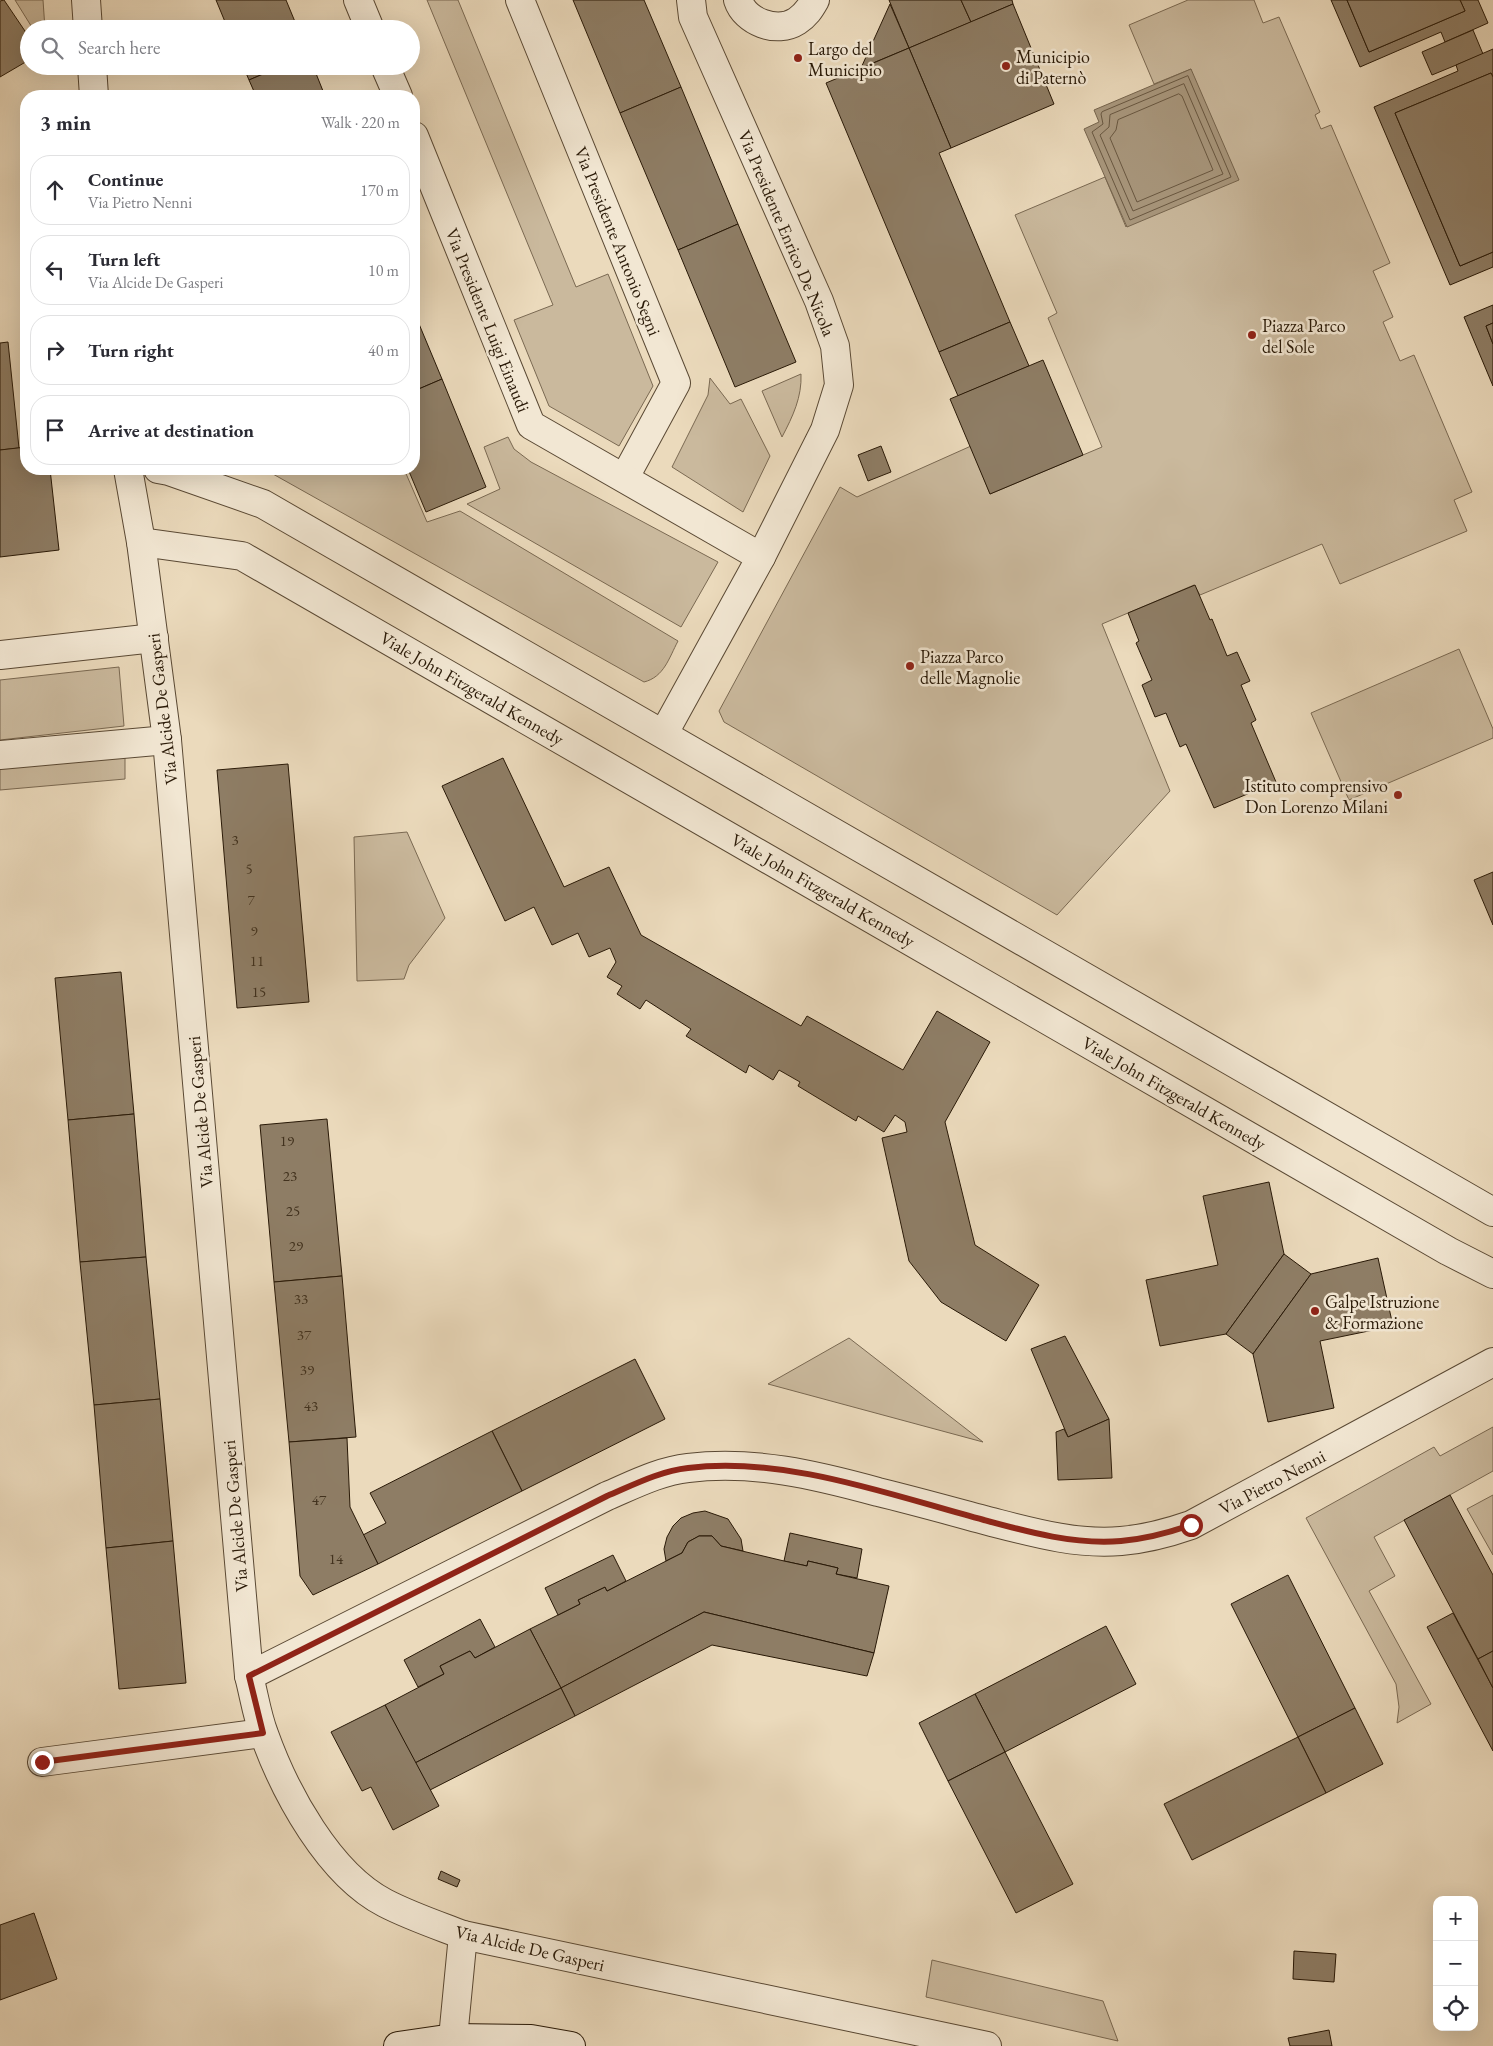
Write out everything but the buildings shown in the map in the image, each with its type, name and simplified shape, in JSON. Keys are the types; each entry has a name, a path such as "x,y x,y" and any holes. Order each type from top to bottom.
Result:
{"street":[{"path":"86,0 87,20"},
{"path":"358,0 366,20"},
{"name":"Via Presidente Antonio Segni","path":"520,0 676,383 625,477"},
{"name":"Via Presidente Enrico De Nicola","path":"664,733 761,556 825,430 839,385 835,346 819,301 693,17 690,0"},
{"path":"738,0 749,16 763,24 780,26 796,22 809,12 815,0"},
{"path":"93,75 94,90"},
{"path":"389,75 395,90"},
{"name":"Via Presidente Luigi Einaudi","path":"420,151 531,425 761,556"},
{"name":"Via Alcide De Gasperi","path":"129,475 141,542 167,740 249,1676 263,1733 281,1776 313,1833 346,1875 385,1903 462,1935 987,2046"},
{"path":"180,475 262,504 664,733 1493,1212"},
{"name":"Viale John Fitzgerald Kennedy","path":"141,542 242,556 1439,1246 1493,1274"},
{"path":"0,655 154,638"},
{"path":"0,755 167,740"},
{"name":"Via Pietro Nenni","path":"249,1676 607,1496 647,1478 687,1468 727,1466 770,1468 814,1474 1030,1532 1076,1540 1120,1542 1156,1537 1191,1525 1493,1362"},
{"path":"42,1762 263,1733"},
{"path":"453,2038 462,1935"},
{"path":"398,2046 453,2038 531,2039 571,2046"}],"shaded area":[{"path":"15,0 43,0 44,20 27,20"},
{"path":"427,0 458,0 576,287 608,274 653,386 619,446 549,406 514,320 553,305"},
{"path":"1188,0 1254,0 1263,23 1279,17 1320,112 1315,115 1321,129 1331,125 1390,263 1373,271 1393,317 1383,322 1400,361 1414,355 1472,492 1454,500 1467,531 1340,584 1322,544 1200,595 1194,585 1102,624 1170,791 1057,915 724,722 719,711 840,487 857,497 971,446 990,494 1102,447 1048,318 1057,313 1015,215 1105,177 1126,227 1191,69 1154,84 1129,25"},
{"path":"801,374 800,391 796,406 782,437 762,391"},
{"path":"710,378 730,404 741,399 770,456 743,512 672,467 708,395"},
{"path":"508,437 514,449 531,462 718,562 681,627 467,504 500,489 484,447"},
{"path":"275,475 407,475 427,522 460,511 678,641 669,660 661,671 651,680 644,682"},
{"path":"1459,649 1493,729 1493,738 1349,800 1311,713"},
{"path":"119,667 124,726 0,740 0,680"},
{"path":"125,755 125,779 0,790 0,766"},
{"path":"407,832 445,918 409,965 404,979 357,981 354,837"},
{"path":"849,1338 983,1442 768,1384"},
{"path":"1493,1427 1493,1471 1374,1537 1395,1576 1369,1591 1431,1704 1397,1723 1399,1707 1396,1684 1306,1518 1434,1447 1440,1456"},
{"path":"1493,1495 1493,1555 1467,1509"},
{"path":"932,1960 1103,2001 1118,2041 926,1997"}],"water":[{"path":"1191,69 1239,180 1127,227 1084,129 1099,122 1094,110"}],"place":[{"name":"Largo del Municipio","path":"798,58"},
{"name":"Municipio di Paternò","path":"1006,66"},
{"name":"Piazza Parco del Sole","path":"1252,335"},
{"name":"Piazza Parco delle Magnolie","path":"910,666"},
{"name":"Istituto comprensivo Don Lorenzo Milani","path":"1398,795"},
{"name":"Galpe Istruzione & Formazione","path":"1315,1311"}],"route":[{"path":"42,1762 263,1733 249,1676 607,1496 647,1478 687,1468 727,1466 770,1468 814,1474 1030,1532 1076,1540 1120,1542 1156,1537 1191,1525"}]}
